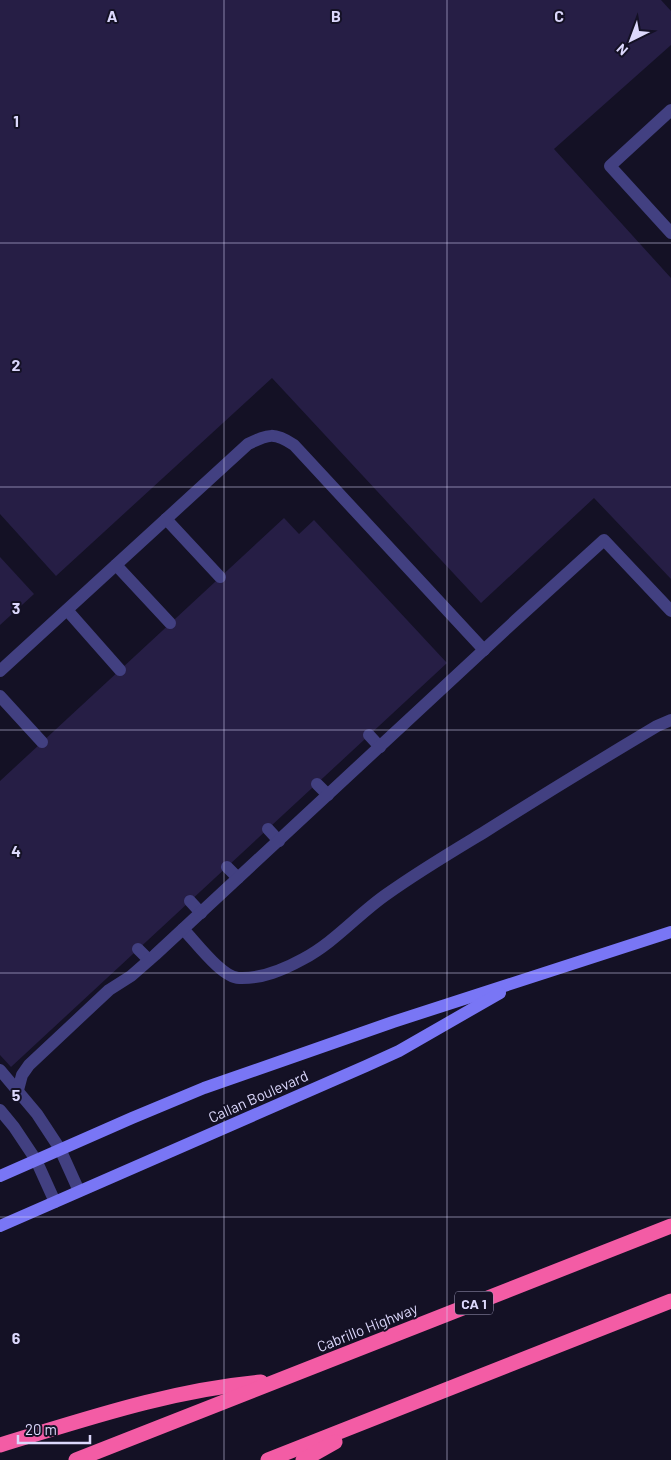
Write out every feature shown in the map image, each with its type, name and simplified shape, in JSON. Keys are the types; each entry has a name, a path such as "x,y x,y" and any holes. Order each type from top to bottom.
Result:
{"highway":[{"name":"Cabrillo Highway","path":"76,1460 671,1226"},
{"path":"268,1460 671,1301"},
{"path":"0,1445 145,1402 238,1384 277,1381"},
{"path":"303,1460 391,1412"}],"street":[{"name":"Callan Boulevard","path":"0,1176 204,1088 393,1022 671,932"},
{"name":"Callan Boulevard","path":"0,1226 399,1051 522,981"}],"lane":[{"path":"671,110 610,166 671,233"},
{"path":"0,672 248,444 264,436 281,436 294,445 484,650"},
{"path":"166,519 220,577"},
{"path":"18,1090 22,1075 29,1065 109,990 149,960 201,913 604,540 671,611"},
{"path":"116,565 170,623"},
{"path":"67,610 120,670"},
{"path":"0,696 42,742"},
{"path":"183,929 221,969 236,978 255,978 275,972 304,958 329,942 385,895 427,868 570,777 657,726 671,720"},
{"path":"369,735 380,747"},
{"path":"317,784 328,795"},
{"path":"268,829 279,840"},
{"path":"227,867 238,878"},
{"path":"190,901 201,913"},
{"path":"138,949 149,960"},
{"path":"0,1070 37,1114 60,1149 79,1192"},
{"path":"0,1110 36,1160 55,1202"}],"building":[{"path":"0,0 661,0 671,11 671,45 554,149 671,278 671,579 594,498 481,603 272,378 56,576 0,514"},
{"path":"284,518 299,534 314,520 447,663 11,1067 0,1055 0,781"},
{"path":"0,557 34,594 0,625"}]}
